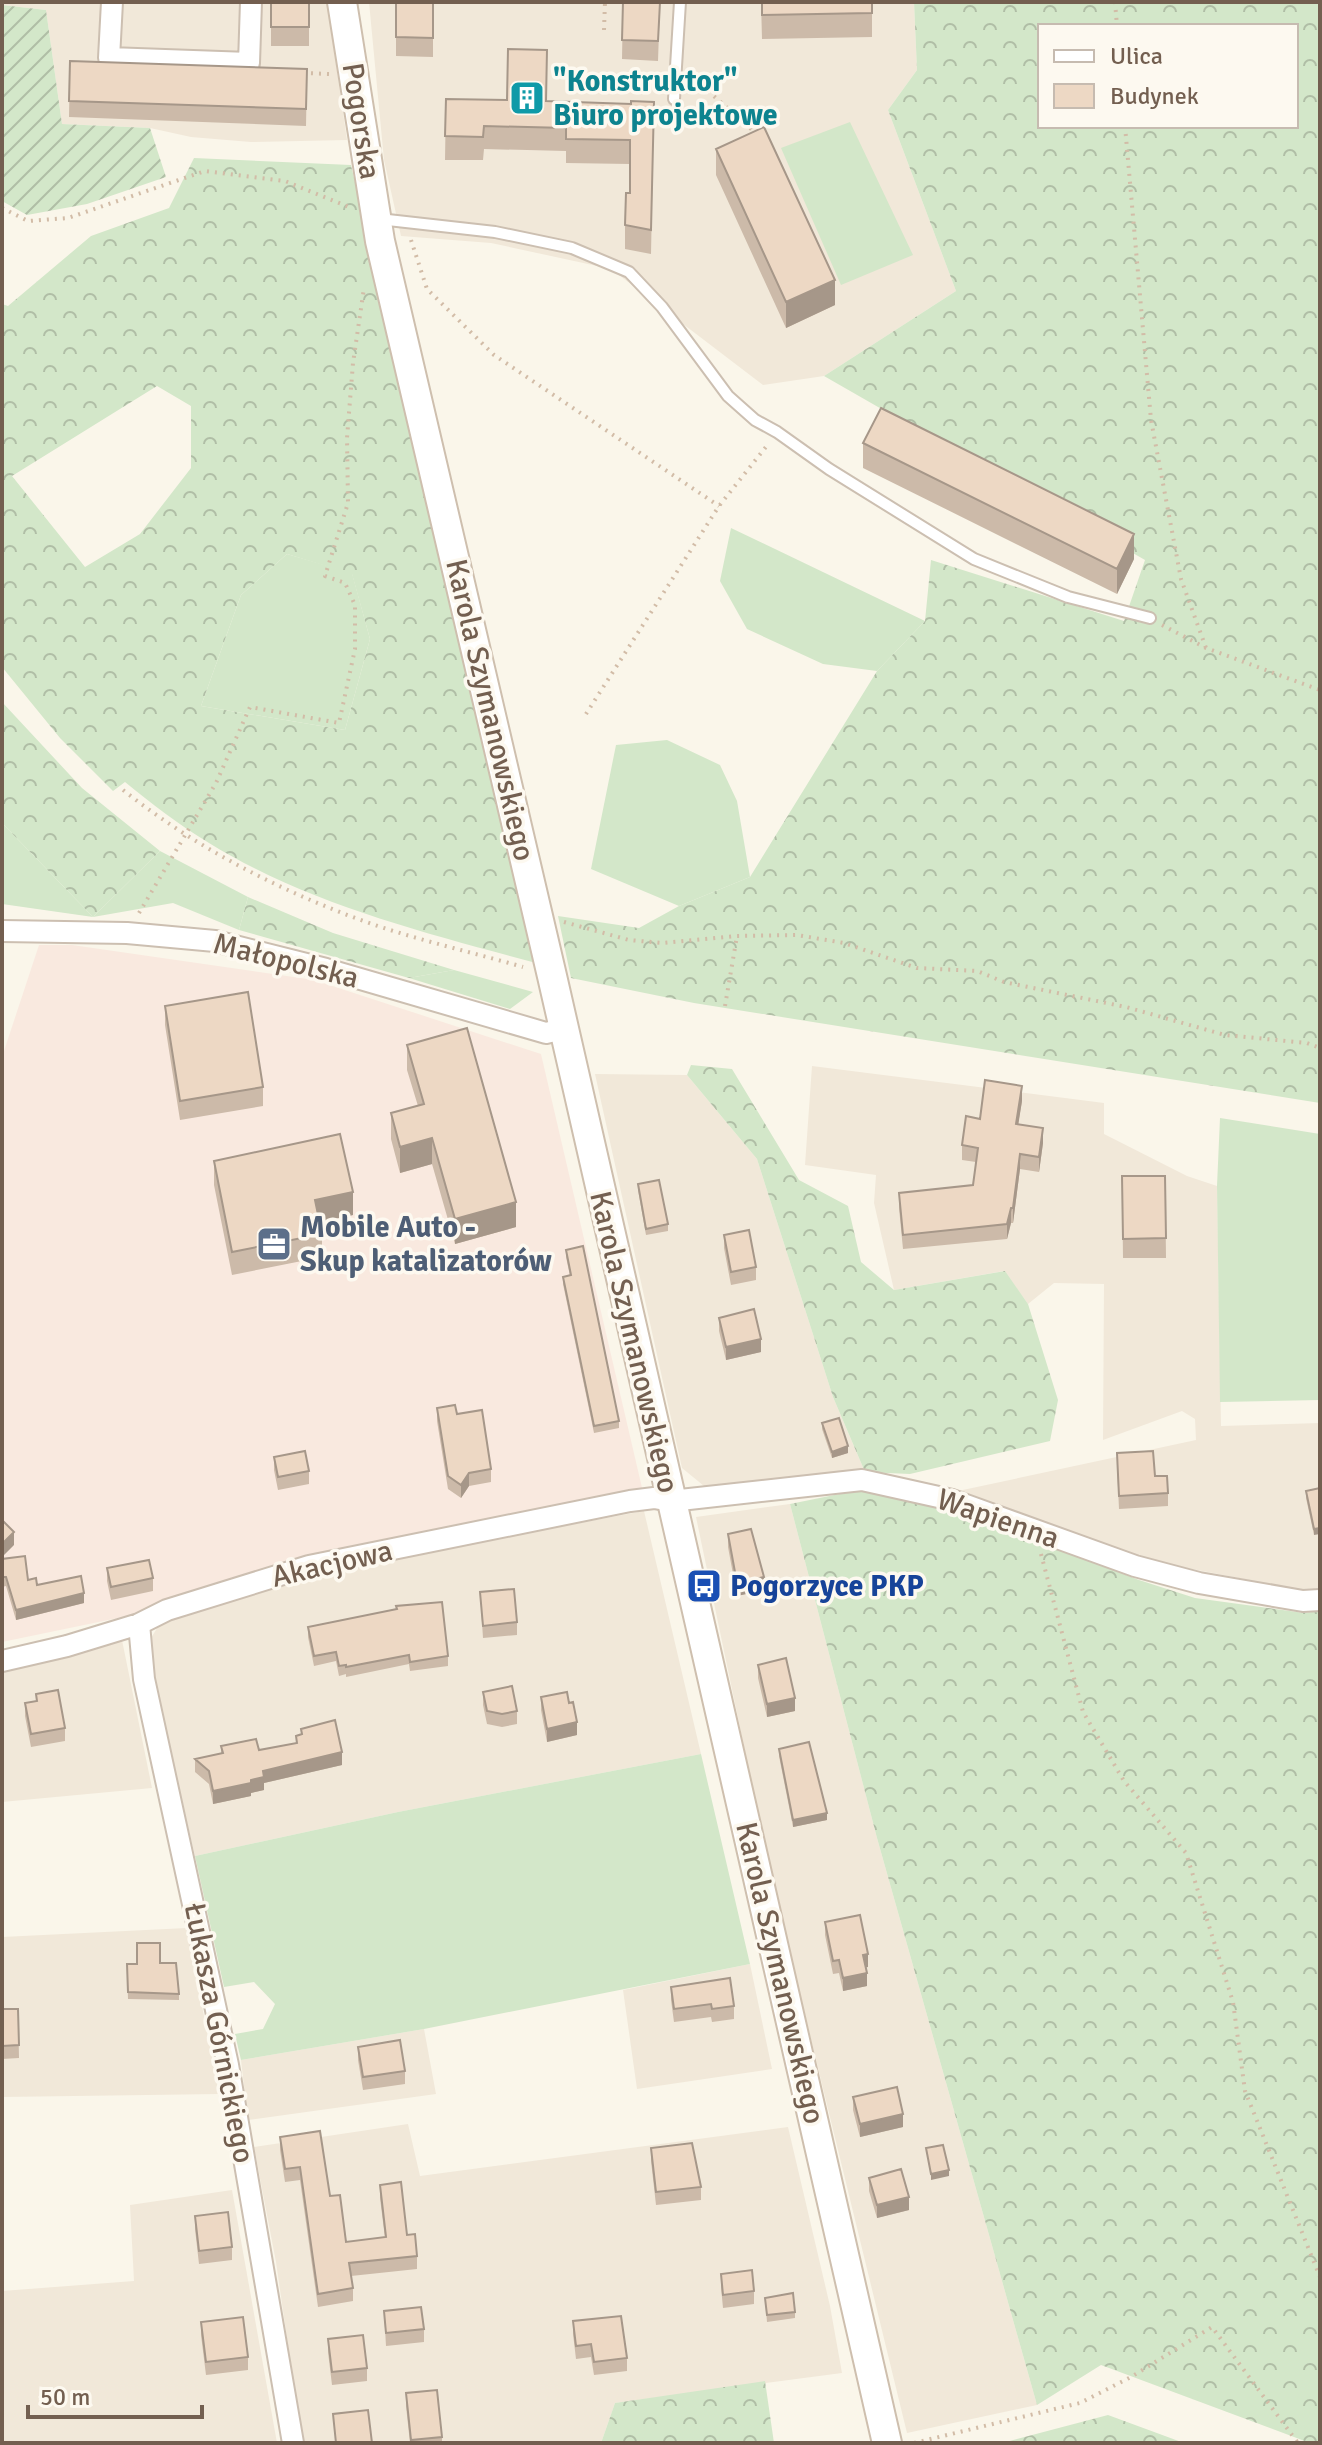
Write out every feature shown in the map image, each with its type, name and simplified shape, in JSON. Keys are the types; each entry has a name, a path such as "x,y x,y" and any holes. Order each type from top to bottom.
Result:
{"street":[{"path":"112,2 109,58 249,63 251,2"},
{"name":"Pogorska","path":"342,2 387,227"},
{"name":"Karola Szymanowskiego","path":"387,227 563,1029 887,2443"},
{"name":"Małopolska","path":"2,931 127,933 215,941 326,969 546,1033 563,1029"},
{"name":"Wapienna","path":"671,1501 862,1480 952,1500 1135,1566 1199,1583 1303,1601 1320,1600"},
{"name":"Akacjowa","path":"2,1661 67,1646 139,1624 167,1610 309,1566 630,1501 654,1498 671,1501"},
{"name":"Łukasza Górnickiego","path":"139,1624 144,1679 228,2065 293,2443"}],"lane":[{"path":"674,99 680,2"},
{"path":"387,227 495,232 572,248 629,272 662,307 728,396 755,420 974,559 1068,597 1150,618"}],"path":[{"path":"604,30 605,2"},
{"path":"1115,2 1117,24"},
{"path":"676,63 763,139"},
{"path":"300,73 328,74"},
{"path":"1125,128 1151,420 1181,579 1206,648"},
{"path":"2,208 28,221 68,218 205,171 285,181 387,227 427,289 494,355 719,506"},
{"path":"127,933 216,783 250,707 339,723 355,649 355,605 345,583 325,576 348,503 347,438 353,363 362,294 367,281"},
{"path":"586,714 719,506 777,432"},
{"path":"1150,618 1206,648 1320,690"},
{"path":"123,790 185,836 247,871 326,907 445,947 515,965"},
{"path":"540,922 561,921 640,941 662,943 737,936 797,935 844,943 917,968 977,971 1004,982 1126,1007 1225,1035 1307,1043 1320,1048"},
{"path":"725,1006 737,936"},
{"path":"1036,1531 1083,1712 1124,1781 1186,1853 1233,2002 1245,2091 1320,2277"},
{"path":"914,2443 1080,2403 1131,2377 1212,2327 1298,2443"}],"shaded area":[{"path":"2,2 327,2 347,140 251,142 191,137 150,128 62,124 46,10 2,5"},
{"path":"369,2 914,2 917,70 888,110 956,291 824,376 763,385 611,269 491,243 401,236 384,160"},
{"path":"39,945 72,945 314,980 541,1054 643,1492 142,1613 2,1642 2,1057"},
{"path":"812,1066 1104,1103 1104,1134 1187,1176 1217,1186 1221,1426 1320,1423 1320,1590 1305,1591 1136,1558 958,1491 1196,1440 1195,1419 1182,1411 1103,1440 1104,1284 1054,1283 1028,1304 1004,1271 894,1290 874,1203 876,1175 805,1165"},
{"path":"595,1074 687,1075 757,1159 833,1397 865,1472 704,1486 682,1468"},
{"path":"790,1504 877,1838 1037,2405 907,2433 770,1871 696,1517"},
{"path":"644,1511 701,1754 398,1812 195,1856 149,1662 148,1643 165,1615 326,1570"},
{"path":"122,1640 152,1788 2,1802 2,1669"},
{"path":"187,1928 219,2094 2,2097 2,1937"},
{"path":"750,1964 772,2069 637,2089 623,1990"},
{"path":"424,2029 436,2094 248,2120 241,2060"},
{"path":"408,2124 420,2176 788,2127 830,2306 842,2373 615,2403 601,2443 302,2443 276,2262 254,2147"},
{"path":"232,2190 277,2443 2,2443 2,2291 134,2281 130,2205"}],"green space":[{"path":"914,2 1320,2 1320,1103 694,1003 571,978 558,916 639,928 679,906 750,877 877,671 925,621 931,560 1124,621 1145,560 824,376 956,291 888,110 917,70"},
{"path":"2,5 46,10 62,124 150,128 166,177 87,204 27,215 2,201"},
{"path":"850,122 913,255 841,285 781,148"},
{"path":"194,158 351,165 536,963 410,928 327,900 286,883 209,843 125,782 113,791 60,738 2,667 2,304 8,306 91,236 169,208","holes":["157,386 191,406 191,468 140,534 85,567 12,476","287,554 352,574 370,639 345,730 201,706 241,595"]},
{"path":"731,528 925,621 877,671 823,664 747,629 720,581"},
{"path":"287,554 352,573 370,639 345,730 201,706 241,595"},
{"path":"2,702 82,788 160,851 93,917 2,823"},
{"path":"667,740 720,765 737,801 750,877 679,906 591,869 616,745"},
{"path":"2,823 93,917 2,904"},
{"path":"160,851 248,897 239,930 173,903 93,917"},
{"path":"248,897 333,933 454,970 409,978 239,930"},
{"path":"454,970 533,992 510,1009 409,978"},
{"path":"691,1065 732,1069 799,1180 848,1206 861,1262 894,1290 1005,1271 1028,1304 1058,1400 1050,1441 910,1474 865,1472 833,1397 757,1159 687,1075"},
{"path":"1220,1118 1320,1134 1320,1400 1220,1402 1217,1186"},
{"path":"864,1489 937,1503 1139,1580 1195,1598 1304,1613 1320,1611 1320,2443 1310,2443 1101,2365 1037,2405 877,1838 790,1504"},
{"path":"701,1754 750,1964 424,2029 241,2060 235,2034 263,2029 275,2004 254,1982 224,1987 195,1856 398,1812"},
{"path":"765,2381 774,2443 601,2443 615,2403"},
{"path":"1108,2415 1184,2443 1002,2443"}],"building":[{"path":"271,2 309,2 309,27 271,27"},
{"path":"396,2 433,2 433,38 396,37"},
{"path":"623,2 660,2 658,41 622,40"},
{"path":"762,2 872,2 872,13 762,15"},
{"path":"508,49 547,50 546,101 654,102 651,230 625,225 626,193 630,193 630,140 566,139 566,128 484,126 483,137 445,136 446,99 507,100"},
{"path":"70,61 307,69 306,109 69,101"},
{"path":"764,127 835,280 786,302 716,149"},
{"path":"881,408 1134,534 1117,569 863,443"},
{"path":"248,992 263,1087 180,1101 165,1006"},
{"path":"467,1028 516,1202 455,1219 432,1138 400,1147 391,1113 424,1104 407,1045"},
{"path":"985,1080 1022,1086 1016,1124 1043,1128 1039,1157 1020,1154 1013,1208 1007,1224 903,1235 899,1193 973,1185 978,1148 962,1145 966,1116 980,1119"},
{"path":"340,1134 353,1192 315,1200 322,1234 232,1252 214,1161"},
{"path":"1122,1176 1165,1176 1166,1238 1123,1239"},
{"path":"659,1180 668,1224 646,1229 638,1184"},
{"path":"749,1230 756,1267 731,1272 724,1235"},
{"path":"583,1246 619,1421 594,1426 563,1277 571,1275 566,1250"},
{"path":"754,1309 761,1339 726,1347 719,1318"},
{"path":"455,1405 457,1414 482,1410 491,1469 469,1473 461,1485 448,1476 437,1408"},
{"path":"839,1418 848,1446 832,1452 822,1423"},
{"path":"305,1451 309,1471 278,1477 274,1457"},
{"path":"1153,1451 1155,1476 1167,1476 1168,1493 1119,1496 1117,1453"},
{"path":"1320,1488 1320,1528 1314,1529 1306,1491"},
{"path":"2,1520 14,1532 2,1544"},
{"path":"751,1529 764,1577 737,1583 728,1534"},
{"path":"25,1556 28,1580 36,1578 37,1585 81,1576 84,1593 16,1610 6,1577 2,1577 2,1559"},
{"path":"149,1560 153,1578 111,1587 107,1568"},
{"path":"514,1589 517,1622 483,1626 480,1592"},
{"path":"442,1602 448,1656 410,1662 409,1655 346,1667 339,1666 336,1652 314,1656 308,1627 397,1609 396,1606"},
{"path":"786,1658 795,1698 767,1704 758,1665"},
{"path":"512,1686 517,1711 502,1714 487,1711 483,1692"},
{"path":"58,1690 65,1728 31,1734 25,1703 37,1701 36,1694"},
{"path":"567,1692 569,1703 573,1702 577,1722 547,1729 541,1697"},
{"path":"335,1720 342,1752 263,1771 264,1777 251,1780 251,1783 213,1791 209,1771 195,1759 223,1753 221,1746 256,1739 259,1750 297,1743 296,1736 302,1734 301,1729"},
{"path":"809,1742 827,1813 793,1820 779,1749"},
{"path":"860,1915 868,1954 863,1955 867,1973 843,1978 839,1960 833,1961 825,1922"},
{"path":"137,1943 160,1943 160,1963 176,1963 179,1994 128,1992 127,1964 137,1964"},
{"path":"730,1978 734,2006 712,2009 711,2004 674,2009 671,1987"},
{"path":"2,2009 18,2009 19,2045 2,2046"},
{"path":"400,2040 405,2071 363,2077 358,2047"},
{"path":"897,2087 903,2114 860,2124 853,2097"},
{"path":"320,2131 330,2196 340,2195 346,2242 386,2237 380,2185 401,2182 407,2235 415,2234 417,2256 349,2263 353,2288 318,2294 300,2167 285,2169 280,2137"},
{"path":"692,2143 701,2187 656,2192 651,2148"},
{"path":"943,2145 949,2170 931,2174 926,2148"},
{"path":"901,2169 909,2197 877,2205 869,2178"},
{"path":"228,2212 232,2247 199,2251 195,2216"},
{"path":"752,2270 754,2291 723,2295 721,2274"},
{"path":"793,2293 795,2312 767,2315 765,2298"},
{"path":"421,2307 424,2329 386,2333 384,2311"},
{"path":"621,2316 627,2358 594,2362 591,2344 576,2346 573,2321"},
{"path":"243,2317 248,2357 206,2362 201,2322"},
{"path":"363,2335 367,2368 332,2372 328,2339"},
{"path":"437,2390 442,2437 411,2440 406,2393"},
{"path":"368,2410 372,2443 336,2443 333,2414"}],"place":[{"name":"\"Konstruktor\" Biuro projektowe","path":"527,98"},
{"name":"Mobile Auto - Skup katalizatorów","path":"274,1244"},
{"name":"Pogorzyce PKP","path":"704,1586"}]}
